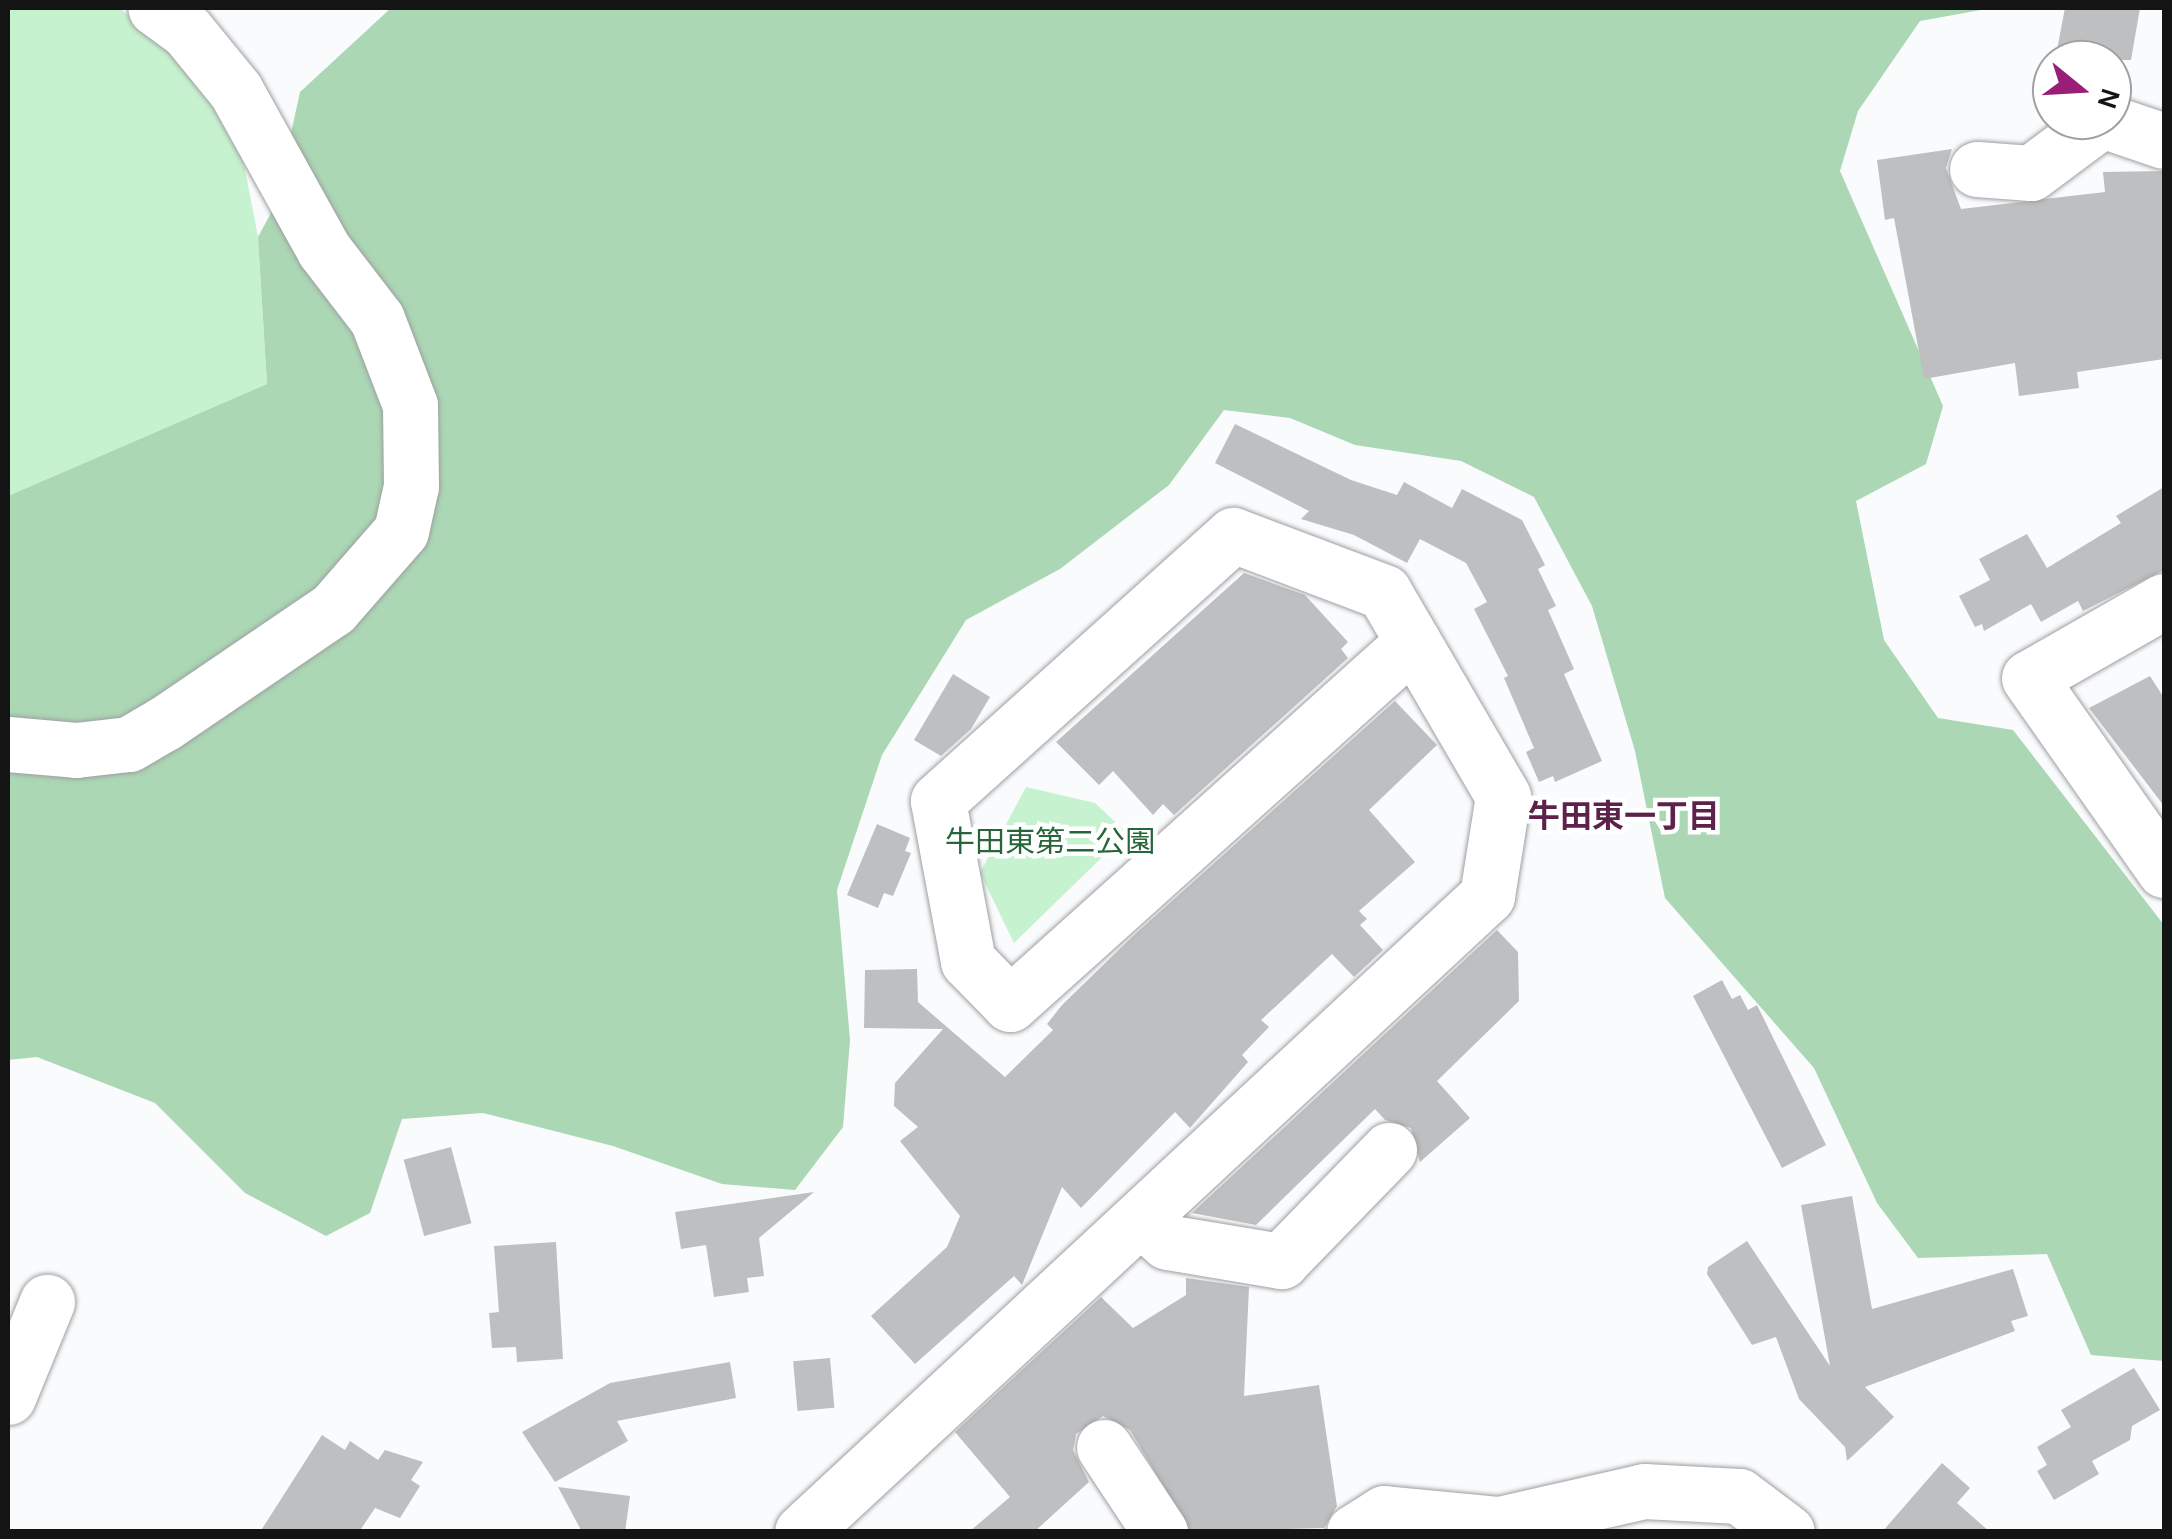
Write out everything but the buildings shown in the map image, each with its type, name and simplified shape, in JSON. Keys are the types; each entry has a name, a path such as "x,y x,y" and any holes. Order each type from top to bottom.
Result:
{"street":[{"path":"8,744 76,750 129,744 165,723 333,609 401,532 411,486 410,405 376,319 324,250 236,90 187,31 156,8"},
{"path":"1977,169 2031,173 2102,120 2164,141"},
{"path":"802,1532 1487,896 1503,796 1414,642 1384,592 1233,535 938,801 968,961 1010,1004 1414,642"},
{"path":"2164,601 2029,678 2164,870"},
{"path":"1140,1218 1167,1242 1281,1262 1389,1150"},
{"path":"8,1397 47,1302"},
{"path":"1104,1446 1160,1532"},
{"path":"1354,1532 1384,1514 1499,1524 1644,1491 1739,1496 1788,1532"}],"green space":[{"path":"8,8 119,8 211,80 237,128 258,237 267,384 8,496"},
{"path":"391,8 1992,8 1920,21 1858,111 1840,171 1943,406 1926,464 1856,501 1884,640 1938,718 2013,730 2164,925 2164,1361 2091,1355 2047,1254 1918,1258 1877,1203 1814,1068 1665,898 1635,751 1592,606 1534,497 1461,461 1355,445 1290,418 1224,410 1169,485 1060,569 966,620 882,755 837,890 850,1040 843,1127 795,1190 722,1184 613,1146 483,1113 402,1119 370,1213 326,1236 245,1193 155,1103 37,1057 8,1060 8,496 267,384 258,237 292,174 289,142 300,92"},
{"name":"牛田東第二公園","path":"1026,787 1095,803 1127,833 1014,943 980,873"}],"district":[{"name":"牛田東一丁目","path":"1624,817"}]}
